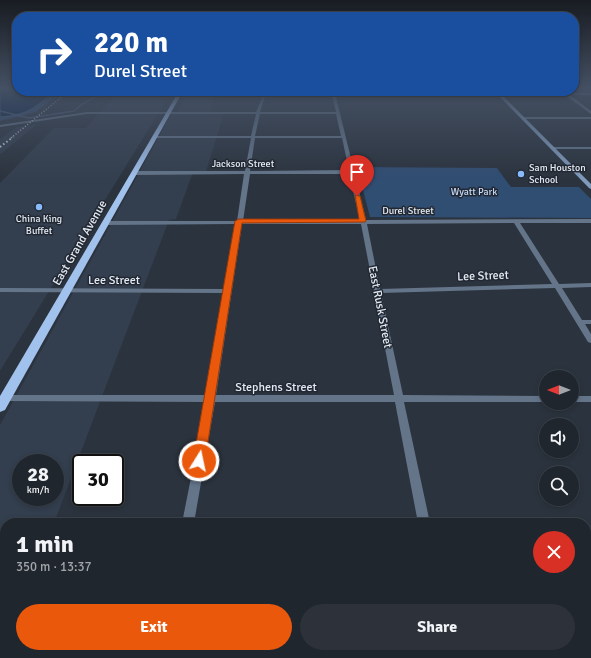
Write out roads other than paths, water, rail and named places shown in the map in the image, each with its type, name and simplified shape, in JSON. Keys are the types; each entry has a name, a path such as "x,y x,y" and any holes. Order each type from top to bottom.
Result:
{"highway":[{"name":"East Grand Avenue","path":"0,407 166,119"}],"main road":[{"path":"524,119 591,187"}],"street":[{"path":"0,126 45,119"},
{"path":"189,518 211,399 257,119"},
{"name":"East Rusk Street","path":"340,119 423,518"},
{"path":"155,136 344,137"},
{"path":"553,148 591,148"},
{"name":"Jackson Street","path":"135,173 351,172"},
{"name":"Durel Street","path":"106,223 239,221 591,221"},
{"path":"516,221 591,340"},
{"name":"Lee Street","path":"377,291 591,284"},
{"name":"Lee Street","path":"0,290 228,291"},
{"path":"580,322 591,322"},
{"name":"Stephens Street","path":"5,398 539,399"},
{"path":"579,399 591,399"}],"railway":[{"path":"11,138 35,119"},
{"path":"0,147 13,137"}],"place":[{"name":"Sam Houston School","path":"521,174"},
{"name":"China King Buffet","path":"39,207"}],"park label":[{"name":"Wyatt Park","path":"474,192"}]}
